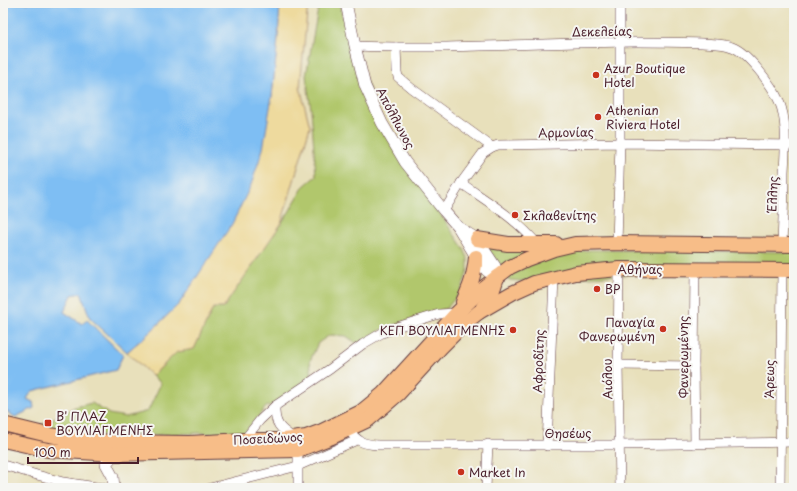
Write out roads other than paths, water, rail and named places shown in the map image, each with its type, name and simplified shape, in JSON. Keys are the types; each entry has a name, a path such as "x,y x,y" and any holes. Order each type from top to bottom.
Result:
{"main road":[{"path":"477,239 508,244 538,245 617,243 788,245"},
{"path":"479,312 489,299 497,277 510,267 554,249 575,244"},
{"path":"457,312 473,279 476,257"},
{"name":"Αθήνας","path":"493,303 534,283 576,272 619,269 788,270"},
{"path":"497,277 512,283 534,283"},
{"name":"Ποσειδώνος","path":"297,444 306,437 361,412 383,394 457,312 497,277"},
{"name":"Ποσειδώνος","path":"3,440 48,450 297,444 353,435 390,401 465,323 493,303"},
{"name":"Ποσειδώνος","path":"3,424 114,448 244,440 284,440 297,444"}],"street":[{"name":"Απόλλωνος","path":"346,3 365,86 382,123 405,162 458,227"},
{"path":"617,243 620,143 620,3"},
{"name":"Δεκελείας","path":"355,46 396,48 620,42 688,42 721,44 738,50 765,78 779,101 790,145"},
{"path":"396,48 396,72 398,77 492,147 483,153 461,183 444,211"},
{"name":"Αρμονίας","path":"492,147 498,145 620,143 790,145"},
{"name":"Έλλης","path":"788,245 790,145"},
{"path":"461,183 508,216 529,234 538,245"},
{"path":"458,227 477,239 496,266 497,277 486,270 476,257 458,227"},
{"name":"Αιόλου","path":"619,269 618,365 620,488"},
{"name":"Φανερωμένης","path":"695,269 695,444"},
{"name":"Άρεως","path":"780,488 780,442 788,270"},
{"name":"Αφροδίτης","path":"547,446 554,278"},
{"path":"244,440 260,420 275,406 330,369 363,344 382,333 400,326 439,314 457,312"},
{"path":"618,365 694,366"},
{"path":"275,406 274,414 278,426 297,444 298,488"},
{"path":"210,488 298,466 353,435"},
{"name":"Θησέως","path":"353,435 366,444 378,445 488,444 547,446 794,442"},
{"path":"486,488 488,444"},
{"path":"114,448 110,473 113,477 114,488"},
{"path":"3,464 62,485 103,488"}],"water":[{"path":"3,3 280,3 272,96 263,149 251,185 232,224 179,304 127,352 90,318 81,293 72,295 64,312 82,324 87,320 123,355 116,370 32,391 27,399 33,402 34,408 15,417 3,409"}],"place":[{"name":"Azur Boutique Hotel","path":"596,75"},
{"name":"Athenian Riviera Hotel","path":"598,117"},
{"name":"Σκλαβενίτης","path":"515,215"},
{"name":"BP","path":"597,289"},
{"name":"Παναγία Φανερωμένη","path":"663,329"},
{"name":"ΚΕΠ ΒΟΥΛΙΑΓΜΕΝΗΣ","path":"513,330"},
{"name":"Β' ΠΛΑΖ ΒΟΥΛΙΑΓΜΕΝΗΣ","path":"48,423"},
{"name":"Market In","path":"461,472"}]}
